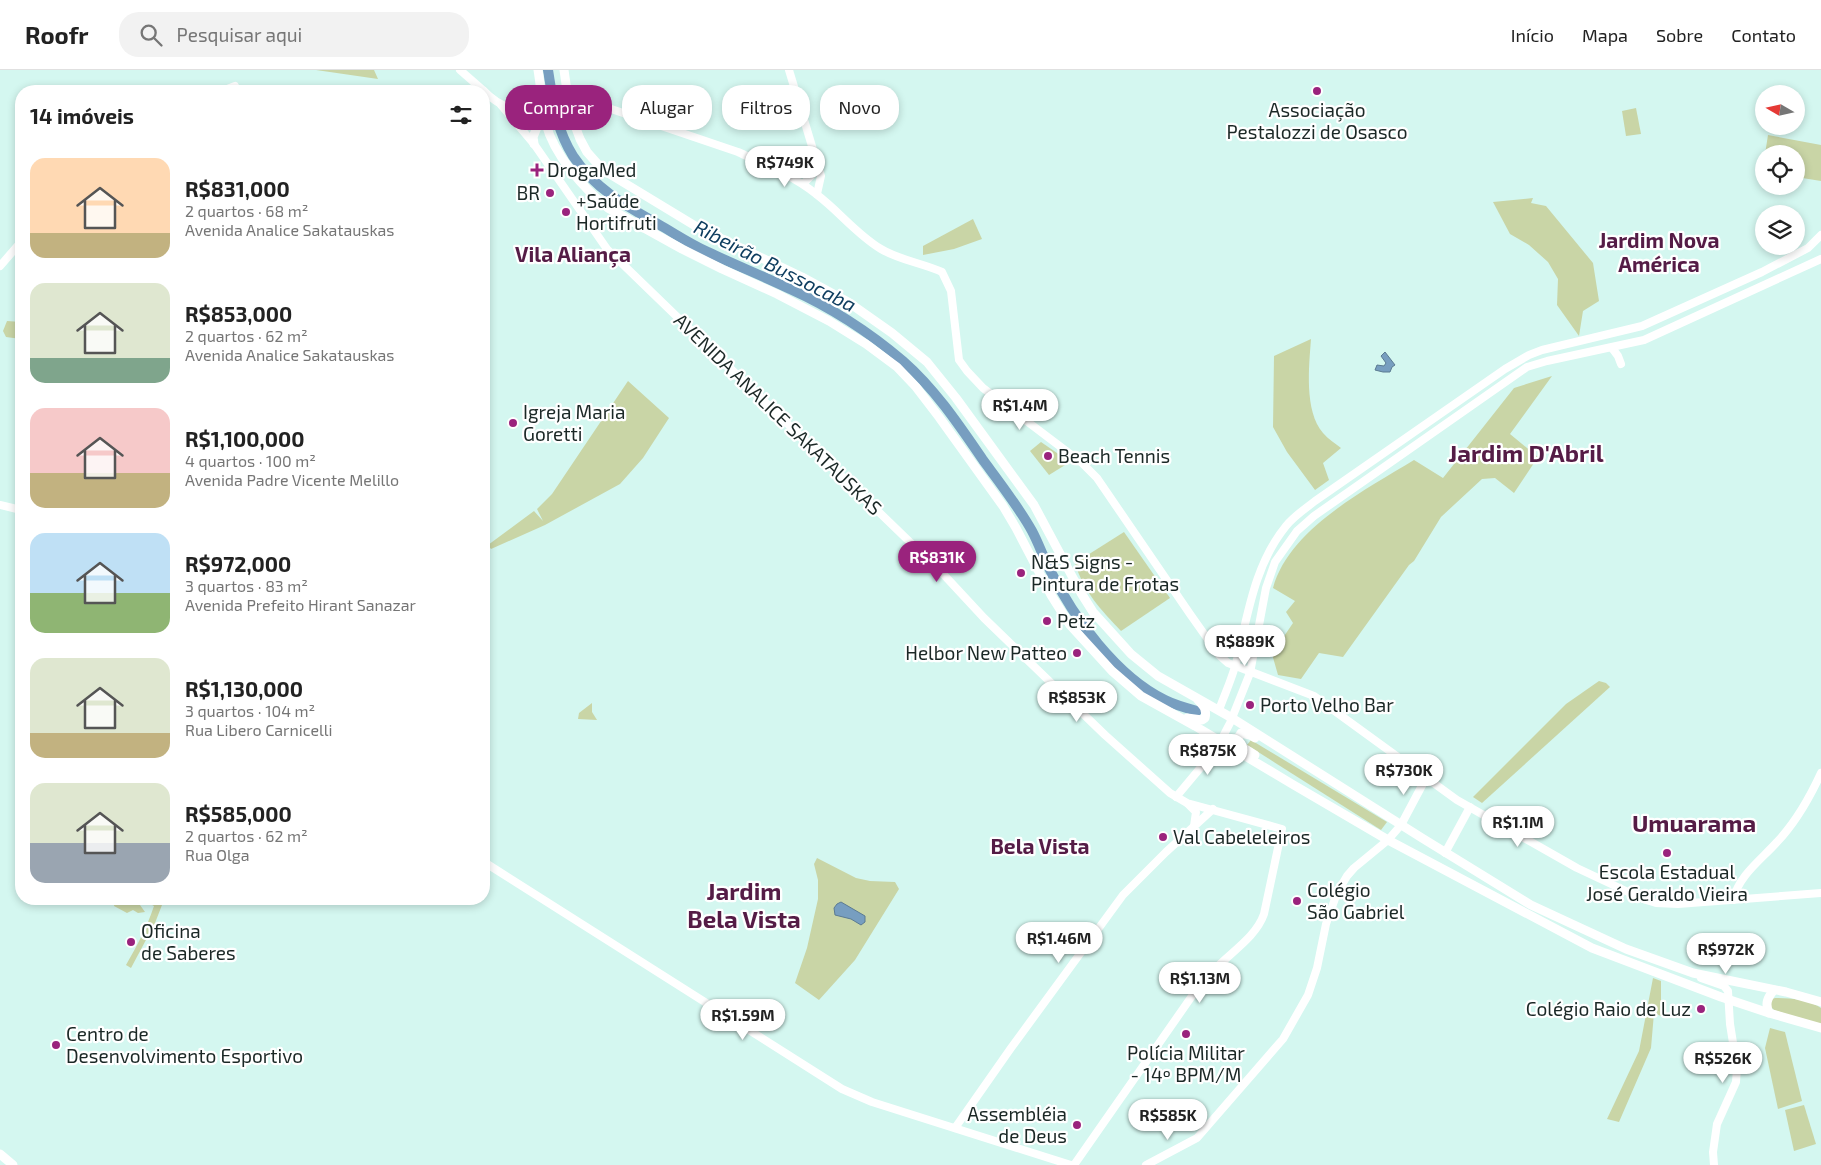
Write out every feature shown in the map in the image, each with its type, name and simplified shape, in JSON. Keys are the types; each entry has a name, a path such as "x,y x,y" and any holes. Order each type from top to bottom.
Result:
{"main road":[{"name":"AVENIDA ANALICE SAKATAUSKAS","path":"460,70 477,85"},
{"path":"538,70 541,85"},
{"path":"564,70 566,85"},
{"path":"789,70 821,176 817,194"},
{"name":"AVENIDA ANALICE SAKATAUSKAS","path":"490,96 505,110"},
{"path":"501,106 505,107"},
{"path":"612,110 738,152 803,184 817,194 855,230 882,250 942,272 951,291 959,360 967,371 983,388 1082,463 1097,478 1219,655 1228,663 1314,696 1426,778 1470,807 1577,868 1643,900 1668,904 1821,892"},
{"name":"AVENIDA ANALICE SAKATAUSKAS","path":"523,130 606,249 945,576 984,618 1105,735 1176,797 1187,803 1282,829 1266,906 1259,924 1253,933 1208,976 1192,996 1073,1165"},
{"path":"534,144 535,130"},
{"path":"549,130 559,151 573,173 583,186 608,208 682,249 777,294 828,321 866,344 897,367 939,418 1002,506 1016,528 1051,595 1070,625 1123,682 1141,696 1222,739 1273,773 1388,840 1592,948 1769,1014 1821,1028"},
{"path":"577,130 587,152 610,175 697,227 802,277 842,299 913,348 939,375 1016,479 1045,524 1080,594 1092,612 1144,666 1199,701 1206,713 1205,718 1197,720 1180,717"},
{"path":"803,184 812,175 817,162"},
{"path":"1219,710 1235,667 1252,597 1264,563 1274,544 1295,516 1321,496 1519,360 1542,350 1638,328 1762,272 1808,248 1820,239"},
{"path":"0,266 15,249"},
{"path":"1176,797 1222,739 1250,672 1266,588 1275,562 1298,531 1314,516 1527,367 1636,342 1661,333 1821,259"},
{"path":"1615,347 1622,340 1620,332"},
{"path":"1615,347 1621,364"},
{"path":"0,506 15,509"},
{"path":"1238,652 1245,656 1253,652"},
{"path":"1192,697 1219,710 1231,720 1532,904 1584,930 1626,949 1694,973 1821,1002"},
{"path":"1273,773 1269,764 1239,745 1238,737 1241,733 1250,735 1282,755 1293,757"},
{"path":"1733,900 1738,884 1778,841 1793,821 1821,773"},
{"path":"1146,1165 1198,1138 1283,1039 1308,995 1317,968 1329,915 1337,893 1354,868 1388,840 1401,825 1426,778"},
{"path":"1187,803 1196,812 1194,826"},
{"path":"1405,849 1413,849 1436,858 1445,852 1470,807"},
{"path":"955,1128 1123,895 1213,809"},
{"path":"490,866 842,1089 872,1102 1073,1165"},
{"path":"1694,973 1724,986 1728,991 1728,1008 1737,1068 1736,1082 1717,1124 1712,1152 1714,1165"},
{"path":"1769,1014 1767,999 1774,990"},
{"path":"0,1154 13,1165"},
{"path":"1044,1156 1049,1165"}],"green space":[{"path":"316,70 374,70 378,79"},
{"path":"1636,108 1641,134 1626,136 1622,111"},
{"path":"1768,135 1821,145 1821,181 1805,178 1805,145 1766,145"},
{"path":"1533,198 1531,203 1546,206 1593,263 1599,301 1583,311 1579,336 1557,305 1558,279 1548,262 1529,245 1510,234 1493,202"},
{"path":"973,219 982,239 954,249 923,255 923,246"},
{"path":"7,321 15,322 15,338 6,337 3,331"},
{"path":"1311,339 1309,388 1313,413 1323,433 1341,448 1323,463 1329,480 1315,490 1287,452 1273,427 1274,356"},
{"path":"1552,376 1510,434 1538,457 1514,493 1495,478 1482,479 1441,517 1414,561 1409,565 1343,657 1319,653 1301,679 1278,675 1272,654 1293,623 1286,612 1295,601 1273,588 1282,567 1295,547 1331,513 1414,460 1443,478 1514,388"},
{"path":"628,381 669,418 643,458 620,484 545,525 491,549 490,544 534,511 543,521 537,509 552,494"},
{"name":"Beach Tennis","path":"1041,442 1070,462 1049,475 1030,451"},
{"path":"1124,532 1170,598 1121,631 1100,608 1088,591 1075,563"},
{"path":"1599,681 1606,683 1610,687 1482,803 1473,797 1566,704"},
{"path":"592,703 592,712 597,720 578,719 579,713"},
{"path":"1251,740 1387,822 1381,830 1247,745"},
{"path":"817,858 856,878 870,881 895,882 899,889 855,960 819,1000 795,983 807,948 818,899 818,880 814,864"},
{"path":"140,905 145,912 138,913 133,910 127,913 114,906"},
{"path":"152,905 162,905 155,923 131,968 126,965 142,936 154,906"},
{"path":"1653,978 1661,981 1661,1016 1654,1013 1651,1048 1619,1122 1607,1119 1639,1051"},
{"path":"1772,999 1799,1000 1821,1008 1821,1026 1774,1010 1770,1006"},
{"path":"1770,1028 1785,1032 1802,1101 1778,1109 1765,1048"},
{"path":"1804,1105 1816,1144 1794,1151 1785,1110"}],"water":[{"path":"1385,352 1395,365 1390,372 1375,370 1377,365 1384,366 1386,363 1381,356"},
{"path":"841,902 865,916 865,922 861,925 851,919 835,915 834,908"}],"waterway":[{"name":"Ribeirão Bussocaba","path":"548,70 556,114 563,136 573,156 591,178 623,203 695,246 805,296 834,312 863,330 903,361 926,383 946,408 1015,504 1032,531 1071,607 1098,644 1130,677 1147,690 1169,702 1197,711"}],"place":[{"name":"Associação Pestalozzi de Osasco","path":"1317,91"},
{"name":"DrogaMed","path":"537,170"},
{"name":"BR","path":"550,193"},
{"name":"+Saúde Hortifruti","path":"566,212"},
{"name":"Igreja Maria Goretti","path":"513,423"},
{"name":"Beach Tennis","path":"1048,456"},
{"name":"N&S Signs - Pintura de Frotas","path":"1021,573"},
{"name":"Petz","path":"1047,621"},
{"name":"Helbor New Patteo","path":"1077,653"},
{"name":"Porto Velho Bar","path":"1250,705"},
{"name":"Val Cabeleleiros","path":"1163,837"},
{"name":"Escola Estadual José Geraldo Vieira","path":"1667,853"},
{"name":"Colégio São Gabriel","path":"1297,901"},
{"name":"Oficina de Saberes","path":"131,942"},
{"name":"Colégio Raio de Luz","path":"1701,1009"},
{"name":"Polícia Militar - 14º BPM/M","path":"1186,1034"},
{"name":"Centro de Desenvolvimento Esportivo","path":"56,1045"},
{"name":"Assembléia de Deus","path":"1077,1125"}],"district":[{"name":"Jardim Nova América","path":"1659,253"},
{"name":"Vila Aliança","path":"573,255"},
{"name":"Jardim D'Abril","path":"1526,454"},
{"name":"Umuarama","path":"1694,824"},
{"name":"Bela Vista","path":"1040,847"},
{"name":"Jardim Bela Vista","path":"744,906"}]}
